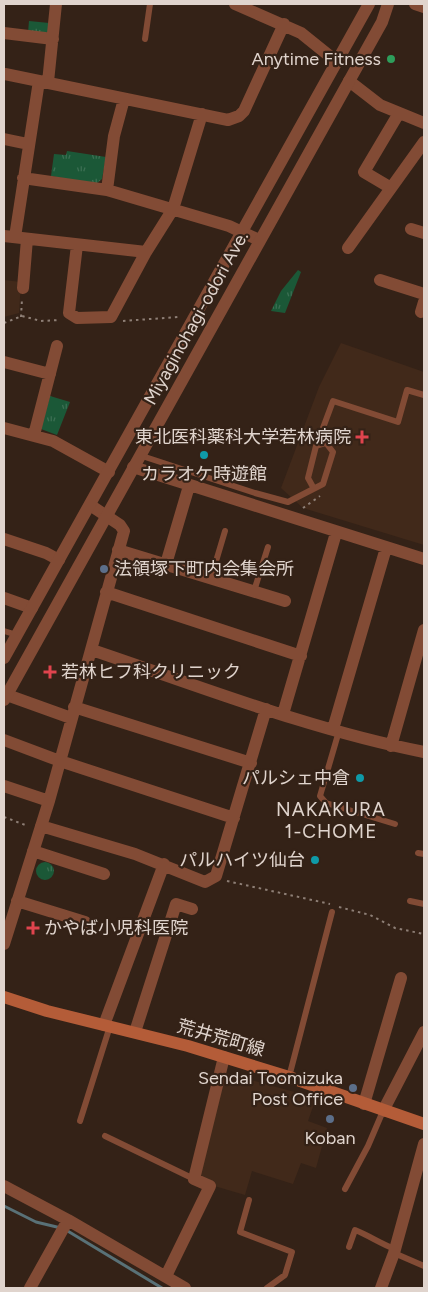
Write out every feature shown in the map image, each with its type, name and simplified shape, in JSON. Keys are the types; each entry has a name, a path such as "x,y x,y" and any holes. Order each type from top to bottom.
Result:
{"main road":[{"name":"荒井荒町線","path":"4,997 289,1076 382,1111 424,1124"}],"street":[{"path":"23,288 15,237 28,144 53,39 56,4"},
{"path":"235,4 301,33 337,62"},
{"name":"Miyaginohagi-odori Ave.","path":"4,658 369,4"},
{"name":"Miyaginohagi-odori Ave.","path":"5,697 382,22 388,4"},
{"path":"416,4 424,7"},
{"path":"5,74 228,120 239,116 244,111 284,24"},
{"path":"4,33 53,39"},
{"path":"348,82 380,105 424,123"},
{"path":"106,190 114,136 124,99"},
{"path":"391,188 364,172 399,113"},
{"path":"77,245 69,313 77,318 111,317 146,252 173,209 202,114"},
{"path":"4,139 28,144"},
{"path":"348,248 424,142"},
{"path":"23,178 106,190 243,231 259,240"},
{"path":"411,229 424,233"},
{"path":"15,237 146,252"},
{"path":"380,280 424,294"},
{"path":"34,435 57,346"},
{"path":"4,362 50,374"},
{"path":"4,428 34,435 60,444 109,472"},
{"path":"133,467 336,533 424,559"},
{"path":"166,564 189,486"},
{"path":"4,944 49,801 124,531 120,525 107,515 90,505"},
{"path":"283,714 336,533"},
{"path":"4,539 46,553 59,560"},
{"path":"336,730 386,548"},
{"path":"118,550 285,601"},
{"path":"106,592 300,656"},
{"path":"4,598 32,608"},
{"path":"391,746 424,630"},
{"path":"92,650 266,709 391,746 424,752"},
{"path":"5,697 72,713 251,763"},
{"path":"41,828 164,864 206,882 216,876 266,709"},
{"path":"4,740 60,761 234,818"},
{"path":"4,786 49,801"},
{"path":"33,851 104,874"},
{"path":"107,1025 164,864"},
{"path":"17,901 85,922"},
{"path":"135,1032 176,904 192,909"},
{"path":"364,1104 401,978"},
{"path":"382,1111 424,1032"},
{"path":"166,1276 210,1186 194,1179 224,1057"},
{"path":"381,1288 395,1251 424,1144"},
{"path":"4,1186 65,1226 166,1276 185,1288"},
{"path":"30,1288 65,1226"}],"lane":[{"path":"145,39 150,4"},
{"path":"139,455 288,502 323,484 328,473 333,452 320,436 333,401 398,422 407,390 424,395"},
{"path":"314,487 308,478 316,446 326,443"},
{"path":"211,578 225,531"},
{"path":"254,591 268,547"},
{"path":"4,631 17,635"},
{"path":"336,730 320,796 326,803 395,824"},
{"path":"410,901 424,904"},
{"path":"289,1076 332,912"},
{"path":"80,1121 107,1025"},
{"path":"345,1188 368,1146 382,1111"},
{"path":"105,1136 194,1179"},
{"path":"249,1200 240,1232 292,1252 285,1275 267,1288"},
{"path":"350,1247 356,1230 424,1266"}],"path":[{"path":"21,317 23,288"},
{"path":"4,323 21,317 41,321 66,321 77,318"},
{"path":"111,317 117,321 178,317"},
{"path":"4,817 41,828"},
{"path":"206,882 212,883 224,880 306,898 370,915 395,928 424,934"}],"shaded area":[{"path":"4,280 21,282 19,313 4,317"},
{"name":"東北医科薬科大学若林病院","path":"341,343 424,372 424,545 303,508 281,488 319,387"},
{"path":"226,1073 316,1098 308,1121 327,1128 316,1168 301,1163 293,1184 252,1171 245,1195 211,1185 198,1178"}],"green space":[{"path":"29,21 49,23 49,32 28,33"},
{"path":"67,151 106,157 102,179 96,184 51,176 54,154 66,155"},
{"path":"298,270 301,272 285,313 271,311 281,291"},
{"path":"50,396 70,402 57,435 41,429"},
{"path":"45,862 51,865 54,871 51,877 45,880 39,877 36,871 39,865"}],"waterway":[{"path":"4,1206 36,1222 61,1228"},
{"path":"66,1230 162,1288"}],"place":[{"name":"Anytime Fitness","path":"391,59"},
{"name":"東北医科薬科大学若林病院","path":"362,437"},
{"name":"カラオケ時遊館","path":"204,455"},
{"name":"法領塚下町内会集会所","path":"104,569"},
{"name":"若林ヒフ科クリニック","path":"50,672"},
{"name":"パルシェ中倉","path":"360,778"},
{"name":"パルハイツ仙台","path":"315,860"},
{"name":"かやば小児科医院","path":"33,928"},
{"name":"Sendai Toomizuka Post Office","path":"353,1088"},
{"name":"Koban","path":"330,1119"}],"district":[{"name":"NAKAKURA 1-CHOME","path":"331,820"}]}
